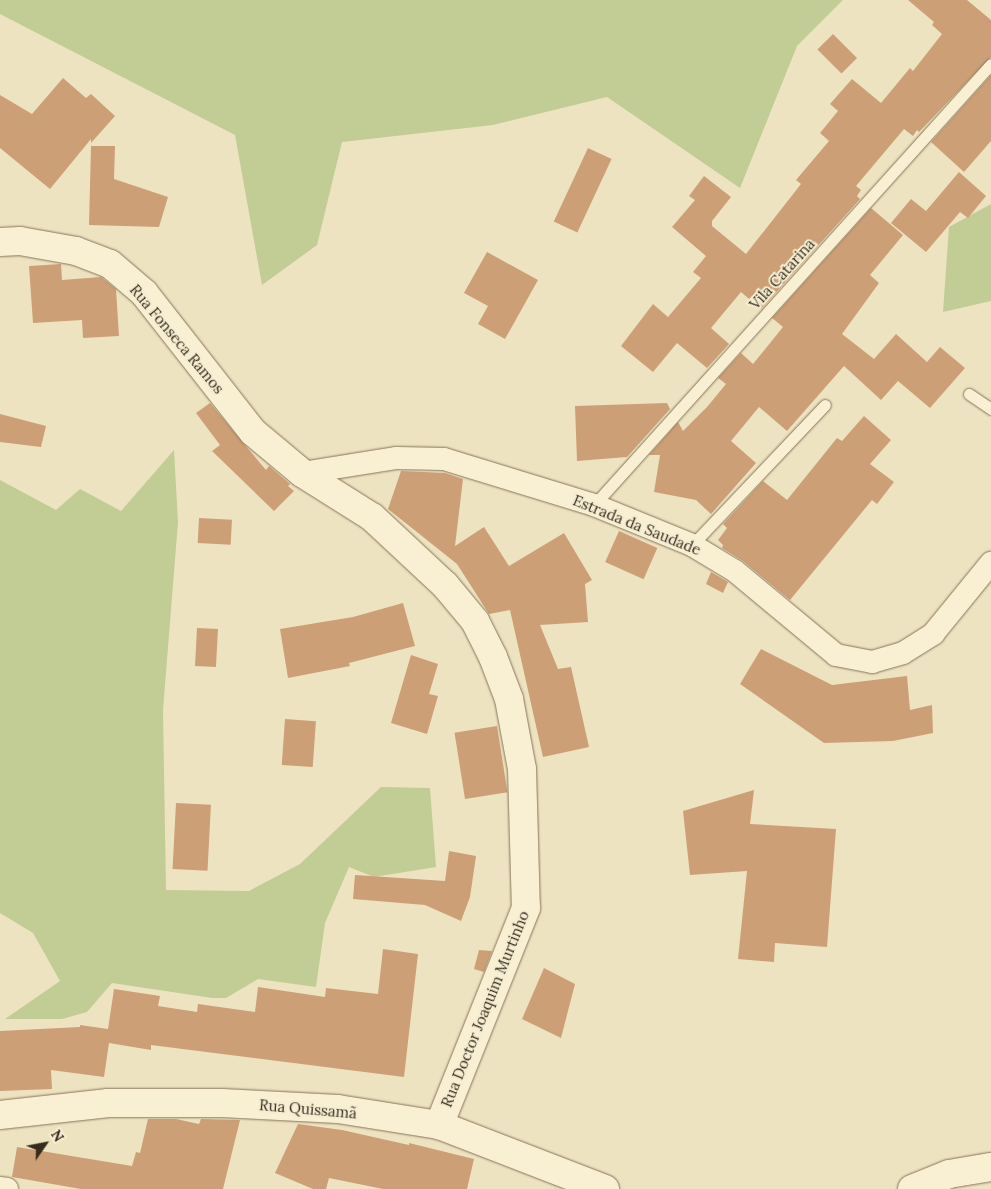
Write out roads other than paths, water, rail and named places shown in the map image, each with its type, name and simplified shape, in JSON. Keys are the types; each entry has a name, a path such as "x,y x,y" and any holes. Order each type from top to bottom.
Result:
{"street":[{"name":"Rua Fonseca Ramos","path":"0,242 20,242 76,251 110,264 144,294 253,432 302,473"},
{"name":"Estrada da Saudade","path":"302,473 397,458 444,460 594,505 692,544 735,571 836,655 872,662 903,653 933,634 991,563"},
{"name":"Rua Doctor Joaquim Murtinho","path":"302,473 372,517 445,585 475,621 509,699 522,770 526,908 439,1125"},
{"name":"Rua Quissamã","path":"0,1115 108,1103 222,1103 338,1109 439,1125 605,1189"},
{"path":"912,1189 949,1174 991,1167"},
{"path":"0,1188 7,1189"}],"lane":[{"name":"Vila Catarina","path":"594,505 991,64"},
{"path":"969,394 991,409"},
{"path":"692,544 825,406"}]}
